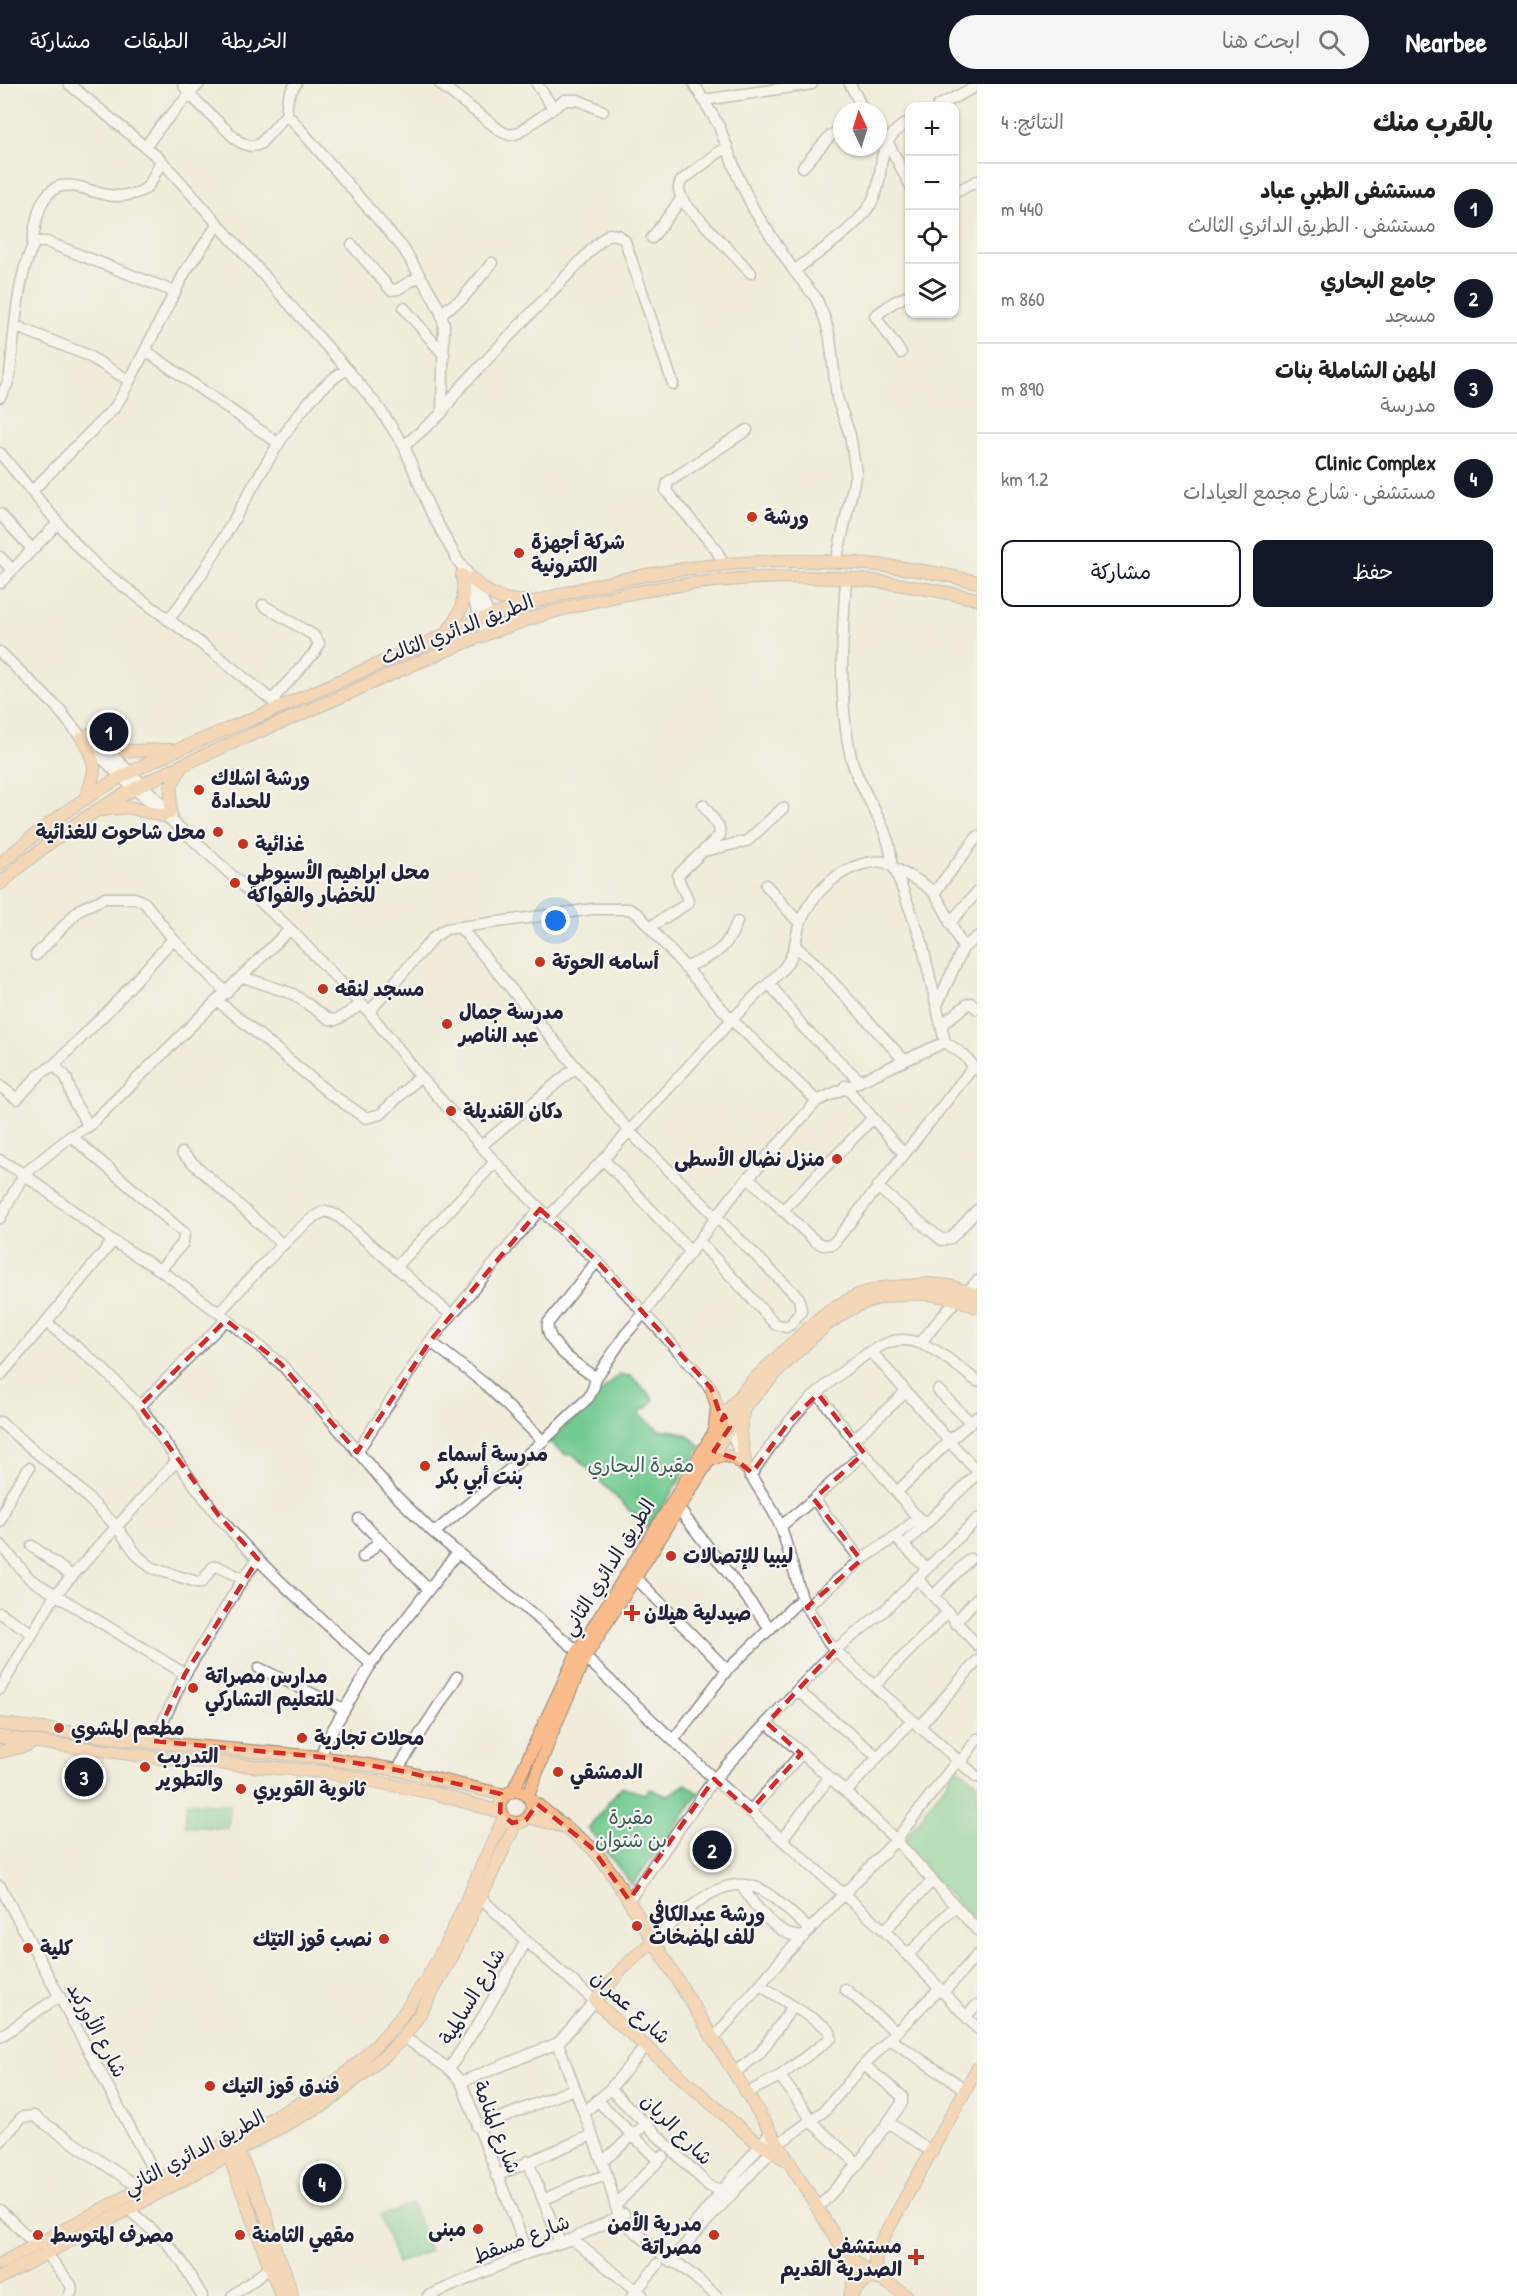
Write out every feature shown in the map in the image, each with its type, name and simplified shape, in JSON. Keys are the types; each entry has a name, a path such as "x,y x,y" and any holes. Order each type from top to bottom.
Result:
{"main road":[{"name":"الطريق الدائري الثالث","path":"0,864 84,799 178,749 276,704 486,618 544,599 646,574 723,564 786,561 836,562 913,570 977,582"},
{"path":"466,577 492,596 505,600 544,599"},
{"path":"445,635 462,609 466,577"},
{"name":"الطريق الدائري الثالث","path":"0,884 58,836 138,787 183,765 492,632 606,599 676,586 774,577 846,579 977,599"},
{"path":"86,736 125,751 178,749"},
{"path":"84,799 96,768 86,736"},
{"path":"95,812 128,807 167,814 171,786 183,765"},
{"name":"الطريق الدائري الثاني","path":"509,1793 582,1654 711,1438 817,1320 836,1306 858,1295 882,1288 929,1284 973,1293"},
{"name":"الطريق الدائري الثاني","path":"742,1401 823,1328 844,1313 864,1303 907,1294 931,1293 957,1299 977,1307"},
{"path":"711,1388 723,1400 742,1401 740,1431 748,1472"},
{"path":"711,1388 717,1414 711,1438"},
{"name":"الطريق الدائري الثاني","path":"529,1798 582,1654 636,1578 679,1509 707,1462 727,1421"},
{"path":"707,1462 728,1455 748,1472"},
{"path":"0,1724 321,1757 509,1793 522,1792 599,1856 629,1900 771,2132 775,2148"},
{"path":"0,1737 168,1760 325,1772 434,1793 523,1822 532,1810 529,1798"},
{"path":"0,1752 40,1743"},
{"path":"507,1818 500,1803 509,1793"},
{"path":"528,1817 565,1827"},
{"name":"الطريق الدائري الثاني","path":"0,2278 40,2248 141,2189 161,2186 233,2154 330,2101 369,2069 404,2037 442,1977 480,1897 507,1818"},
{"name":"الطريق الدائري الثاني","path":"0,2264 128,2209 161,2186 323,2091 342,2077 386,2035 414,1999 440,1955 507,1818"},
{"path":"595,2001 623,1968 653,1941"},
{"name":"شارع عمران","path":"595,2001 645,2047 760,2144 775,2148 789,2162 818,2208"},
{"path":"878,2279 875,2262 877,2249 977,2069"},
{"path":"233,2154 281,2296"},
{"path":"233,2154 265,2212 292,2296"},
{"path":"818,2208 846,2253 855,2276 850,2296"},
{"path":"846,2253 878,2279 907,2296"},
{"path":"850,2296 862,2281 878,2279"}],"street":[{"path":"69,84 161,160 347,369 392,426 404,446 430,510 458,561 492,632"},
{"path":"183,84 190,95 238,141 247,146 260,144 287,114"},
{"path":"145,147 199,84"},
{"path":"296,84 289,93 286,104 287,114 403,248 441,313 444,325 442,413"},
{"path":"440,84 502,132 510,135 518,133 565,100 578,100 603,111"},
{"path":"537,84 552,107"},
{"path":"694,84 719,126 749,201 794,271 816,298 825,319 830,338 837,398 850,435 856,473 836,562"},
{"path":"704,100 813,84"},
{"path":"850,84 859,102"},
{"path":"945,102 969,87"},
{"path":"887,140 905,124"},
{"path":"803,167 833,134"},
{"path":"727,146 681,181 679,188 682,198 751,273"},
{"path":"887,150 905,179"},
{"path":"794,271 845,232 872,203 881,156"},
{"path":"0,397 10,375 15,326 32,248 36,214 47,195 61,186 74,186 116,198 133,194 148,187 161,160"},
{"path":"959,190 977,181"},
{"path":"652,238 682,198"},
{"path":"32,491 115,407 185,272 218,224"},
{"path":"404,446 442,413 459,389 609,234 618,235 625,241 673,384"},
{"path":"32,248 35,242 47,242 175,292"},
{"path":"352,245 391,290 398,289 420,276"},
{"path":"441,313 462,298 492,263"},
{"path":"901,353 875,316 905,297"},
{"path":"404,308 444,355"},
{"path":"15,326 80,352 130,381"},
{"path":"146,351 278,443"},
{"path":"168,620 190,593 278,443 322,386 347,369"},
{"path":"723,564 716,549 666,491 666,487 668,482 747,430"},
{"path":"0,453 99,568 216,654 276,704 315,652 319,643 313,635 263,604"},
{"path":"0,514 32,549"},
{"path":"0,584 58,523"},
{"path":"0,557 12,570"},
{"path":"748,1177 815,1241 829,1245 836,1240 975,1068 954,1047 945,1042 921,939 893,866 890,844 860,782 849,744 843,688 846,579"},
{"path":"0,652 188,835 290,929 365,1008 420,1077 480,1146 544,1213 597,1261 645,1312 711,1388 748,1472 781,1526 804,1603 835,1650 977,1777"},
{"path":"650,927 688,903 678,881 678,875 720,835 719,827 703,805"},
{"path":"702,851 747,841 783,808"},
{"path":"934,893 977,837"},
{"path":"357,1452 430,1341 451,1315 544,1213 604,1160 628,1130 786,965 795,946 800,924 813,898 825,885 856,867 883,861 934,893 963,948"},
{"path":"766,885 800,924"},
{"path":"950,923 977,892"},
{"path":"36,955 74,913 88,904 113,897 135,898 145,903 173,939 227,993"},
{"path":"243,977 293,994 329,1019 336,1020 365,1008 440,931 615,908 628,909 638,914 732,1020 817,1101"},
{"path":"685,968 715,954 729,942 737,922"},
{"path":"460,927 628,1130 799,1298 801,1311 791,1324 786,1327 775,1324 699,1241"},
{"path":"0,1218 24,1174 71,1136 89,1126 290,929"},
{"path":"937,1006 963,948 977,937"},
{"path":"0,1086 17,1099 41,1073 54,1065 109,1010 173,939"},
{"path":"795,946 815,963 903,1059"},
{"path":"769,983 804,1028 859,1080"},
{"path":"218,1001 329,1093 366,1118 381,1114 420,1077"},
{"path":"941,1025 968,1004 971,1003 977,1009"},
{"path":"434,1533 543,1441 588,1397 596,1378 625,1335 645,1312 716,1216 817,1101 903,1059 945,1042"},
{"path":"54,1065 66,1077 74,1102 89,1126"},
{"path":"480,1146 575,1068"},
{"path":"845,1086 904,1154"},
{"path":"782,1211 873,1118"},
{"path":"71,1136 184,1233 183,1243 160,1270"},
{"path":"182,1153 283,1245"},
{"path":"0,1160 24,1174 113,1241 160,1270 223,1317 286,1370 392,1492 434,1533 582,1654 714,1779 884,1930 977,2028"},
{"path":"604,1160 690,1251"},
{"path":"397,1266 495,1162"},
{"path":"877,1187 942,1240 951,1238 977,1210"},
{"path":"140,1406 223,1317 283,1245 315,1215 326,1211 338,1216 451,1315"},
{"path":"0,1376 113,1241"},
{"path":"596,1378 570,1359 553,1342 547,1327 597,1261"},
{"path":"973,1293 977,1281"},
{"path":"920,1343 957,1299"},
{"path":"46,1322 101,1366 140,1406 219,1516 258,1558 371,1664"},
{"path":"748,1472 789,1422 818,1394 871,1350 883,1344 902,1340 920,1343 977,1381"},
{"path":"430,1341 485,1384 543,1441"},
{"path":"674,1739 728,1670 770,1628 861,1560 899,1542 977,1472 871,1350"},
{"path":"897,1492 974,1420 938,1390"},
{"path":"853,1440 906,1392"},
{"path":"818,1394 864,1454 922,1520"},
{"path":"0,1422 74,1484 116,1526 138,1556 152,1568 202,1582 213,1567 217,1566 243,1579"},
{"path":"781,1526 864,1454"},
{"path":"0,1689 56,1595 177,1460"},
{"path":"0,1522 11,1494 29,1468"},
{"path":"814,1499 861,1560"},
{"path":"679,1509 770,1628"},
{"path":"629,1900 714,1779 835,1650 864,1629 918,1579 977,1519"},
{"path":"359,1520 428,1589"},
{"path":"363,1557 380,1541"},
{"path":"899,1542 927,1569"},
{"path":"0,1544 23,1573 185,1674"},
{"path":"32,1546 72,1576"},
{"path":"321,1757 326,1741 371,1664 457,1553"},
{"path":"154,1741 185,1674 258,1558"},
{"path":"933,1596 970,1559"},
{"path":"636,1578 728,1670"},
{"path":"918,1579 977,1645"},
{"path":"956,1623 977,1598"},
{"path":"874,1686 948,1612"},
{"path":"0,1613 33,1633"},
{"path":"846,1792 878,1757 916,1724 977,1661"},
{"path":"259,1668 344,1709"},
{"path":"397,1770 457,1677"},
{"path":"798,1691 878,1757"},
{"path":"767,1723 846,1792 896,1840 977,1930"},
{"path":"713,2039 806,1934 896,1840 977,1739"},
{"path":"750,1811 801,1754"},
{"path":"782,1839 829,1778"},
{"path":"884,1930 932,1881"},
{"name":"شارع الأوركيد","path":"0,1886 161,2186"},
{"path":"742,1886 750,1899 785,1932 806,1934"},
{"path":"653,1941 710,1894 727,1887 742,1886 762,1890 806,1934"},
{"name":"شارع عمران","path":"480,1897 595,2001"},
{"path":"908,1955 955,1906"},
{"name":"شارع السالمية","path":"449,2069 484,2015 526,1941"},
{"path":"572,2239 637,2294 645,2278 668,2259 775,2148 824,2111 893,2036 975,1961"},
{"path":"747,2093 780,2076 831,2038 830,2032 824,2026 760,1985"},
{"path":"845,1989 893,2036 970,2085"},
{"path":"0,2037 58,1997"},
{"path":"461,2082 558,2043 595,2001"},
{"path":"966,2016 977,2005"},
{"path":"734,2073 760,2053 793,2006"},
{"name":"شارع المنامة","path":"404,2037 449,2069 461,2082 528,2253"},
{"path":"558,2043 619,2211 668,2259 717,2296"},
{"path":"584,2113 610,2089 645,2047"},
{"path":"818,2208 858,2164 903,2103 902,2096 864,2065"},
{"path":"780,2076 810,2120 858,2164"},
{"path":"477,2127 574,2089"},
{"name":"شارع الريان","path":"610,2089 709,2186 722,2190"},
{"path":"597,2100 658,2161"},
{"path":"0,2142 22,2117 34,2116 141,2189"},
{"path":"888,2122 932,2152"},
{"path":"602,2162 646,2123"},
{"path":"668,2259 771,2132"},
{"path":"496,2176 592,2135"},
{"path":"619,2211 658,2161 670,2150"},
{"path":"528,2161 560,2243"},
{"path":"543,2200 578,2184 607,2175"},
{"path":"128,2209 167,2243 182,2262 202,2296"},
{"path":"0,2210 40,2248 71,2285 72,2290 69,2296"},
{"name":"شارع مسقط","path":"429,2296 528,2253 572,2239 619,2211"},
{"path":"232,2296 270,2267"}],"highlighted area":[{"path":"540,1209 597,1261 711,1388 722,1420 724,1415 730,1427 714,1451 734,1458 752,1473 789,1422 818,1394 864,1453 814,1499 861,1560 807,1607 835,1650 767,1723 801,1754 750,1811 714,1779 629,1900 592,1848 537,1804 526,1820 512,1823 500,1812 501,1794 397,1770 321,1757 154,1741 185,1674 258,1559 219,1516 140,1406 226,1320 281,1364 357,1452 430,1341"}],"green space":[{"name":"مقبرة البحاري","path":"619,1375 631,1376 654,1399 646,1410 643,1408 639,1414 659,1430 682,1433 701,1447 648,1529 574,1455 566,1455 549,1442"},
{"path":"957,1767 977,1783 977,1924 902,1844"},
{"name":"مقبرة بن شتوان","path":"686,1784 699,1793 632,1885 588,1828 621,1787 645,1794 650,1789 667,1796"},
{"path":"187,1802 230,1805 228,1829 185,1826"},
{"path":"412,2204 430,2251 397,2263 380,2216"}],"place":[{"name":"ورشة","path":"752,517"},
{"name":"شركة أجهزة الكترونية","path":"519,553"},
{"name":"مستشفى الطبي عباد","path":"109,732"},
{"name":"ورشة اشلاك للحدادة","path":"199,790"},
{"name":"محل شاحوت للغذائية","path":"218,832"},
{"name":"غذائية","path":"243,844"},
{"name":"محل ابراهيم الأسيوطي للخضار والفواكه","path":"235,883"},
{"name":"أسامه الحوتة","path":"540,962"},
{"name":"مسجد لنقه","path":"323,989"},
{"name":"مدرسة جمال عبد الناصر","path":"447,1024"},
{"name":"دكان القنديلة","path":"451,1111"},
{"name":"منزل نضال الأسطى","path":"837,1159"},
{"name":"مدرسة أسماء بنت أبي بكر","path":"425,1466"},
{"name":"ليبيا للإتصالات","path":"671,1556"},
{"name":"صيدلية هيلان","path":"632,1613"},
{"name":"مدارس مصراتة للتعليم التشاركي","path":"193,1688"},
{"name":"مطعم المشوي","path":"59,1728"},
{"name":"محلات تجارية","path":"302,1738"},
{"name":"التدريب والتطوير","path":"145,1767"},
{"name":"الدمشقي","path":"558,1772"},
{"name":"المهن الشاملة بنات","path":"84,1777"},
{"name":"ثانوية القويري","path":"241,1789"},
{"name":"جامع البحاري","path":"712,1850"},
{"name":"ورشة عبدالكافي للف المضخات","path":"637,1926"},
{"name":"نصب قوز التيّك","path":"384,1939"},
{"name":"كلية","path":"28,1948"},
{"name":"فندق قوز التيك","path":"210,2086"},
{"name":"Clinic Complex","path":"322,2183"},
{"name":"مبنى","path":"478,2229"},
{"name":"مصرف المتوسط","path":"38,2235"},
{"name":"مقهي الثامنة","path":"240,2235"},
{"name":"مدرية الأمن مصراتة","path":"714,2235"},
{"name":"مستشفى الصدرية القديم","path":"916,2257"}]}
